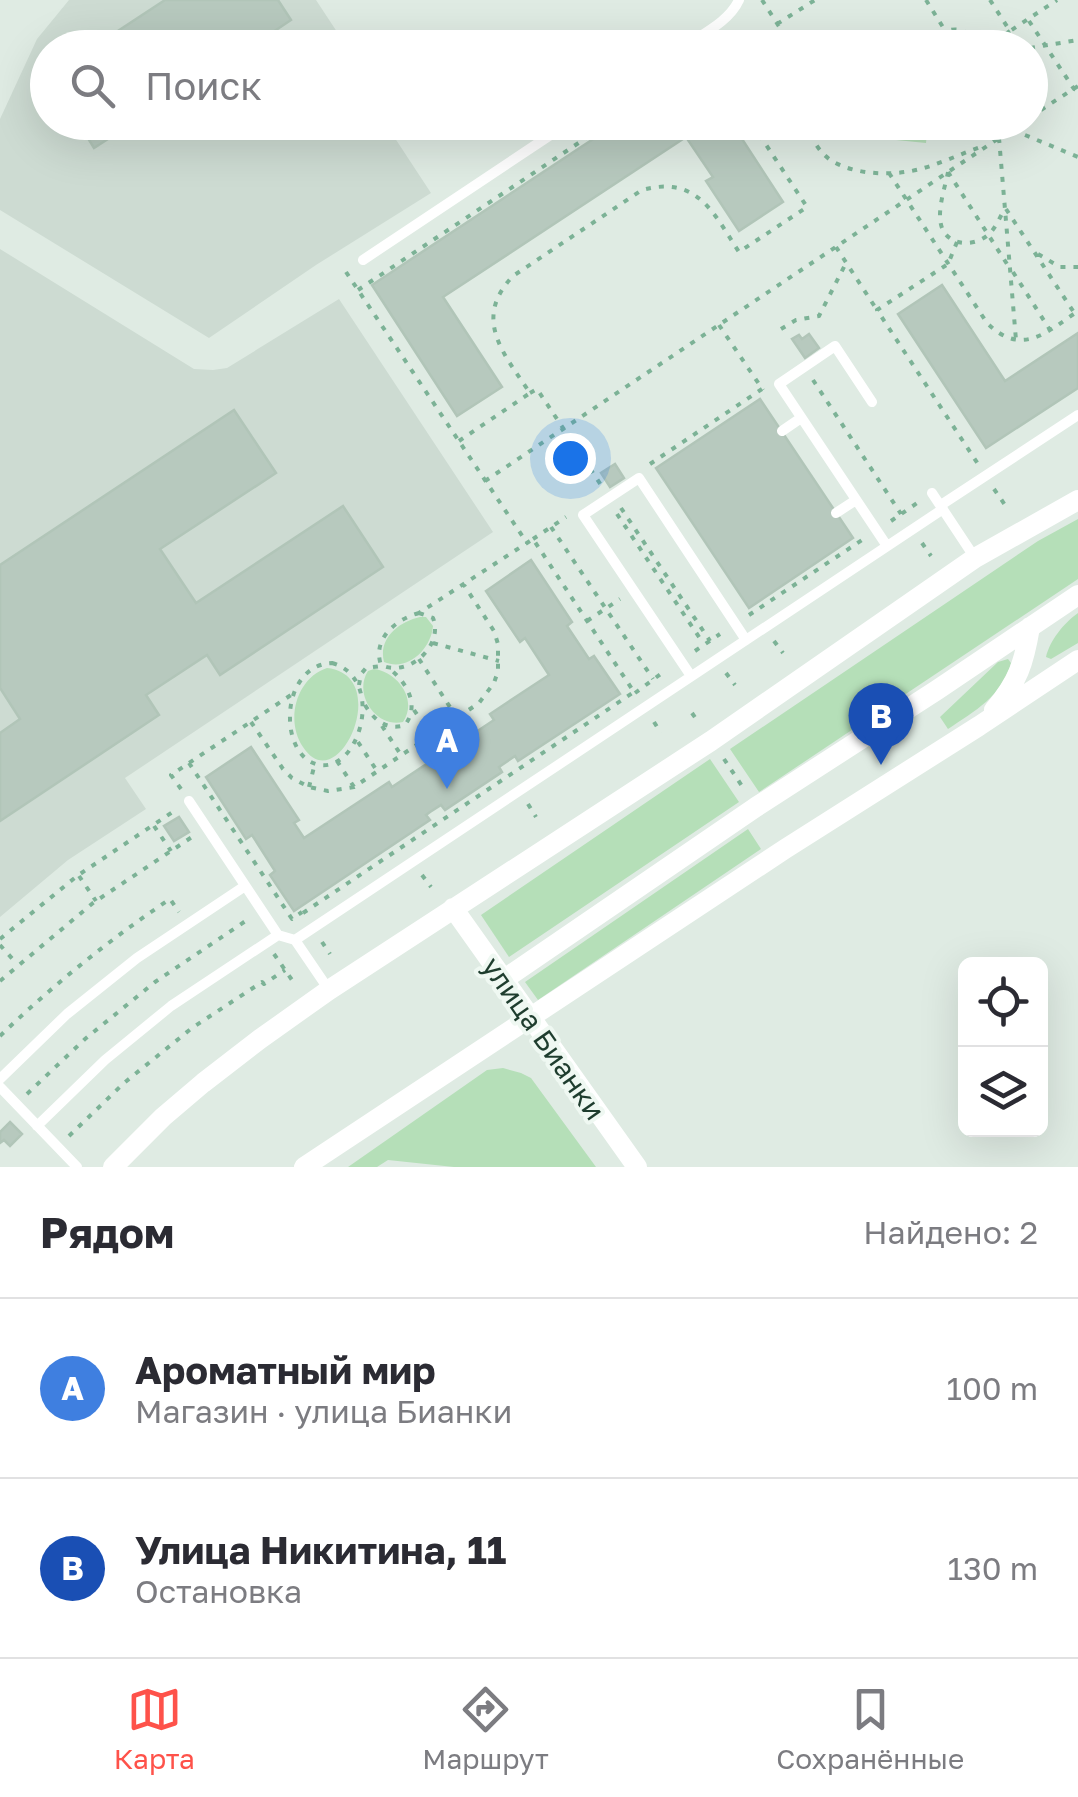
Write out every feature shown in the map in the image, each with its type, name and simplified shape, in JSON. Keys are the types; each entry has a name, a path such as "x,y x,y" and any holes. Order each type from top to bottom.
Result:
{"street":[{"path":"113,1167 203,1083 329,990 711,741 976,558 1078,500"},
{"path":"503,980 1078,595"},
{"path":"979,726 1005,697 1024,664 1030,627"},
{"path":"304,1167 1078,660"},
{"name":"улица Бианки","path":"453,908 636,1167"}],"lane":[{"path":"708,30 726,18 740,0"},
{"path":"363,260 543,140"},
{"path":"872,402 835,346 779,384 886,546"},
{"path":"296,940 1078,415"},
{"path":"782,431 802,418"},
{"path":"691,676 584,515 608,495 639,478 746,640"},
{"path":"932,493 976,558"},
{"path":"836,513 856,500"},
{"path":"189,801 278,935 296,940 329,990"},
{"path":"0,1079 67,1014 137,958 245,886"},
{"path":"37,1126 105,1060 172,1006 278,935"},
{"path":"0,1087 77,1167"}],"path":[{"path":"762,0 782,30"},
{"path":"778,24 815,0"},
{"path":"990,0 1009,30"},
{"path":"1012,30 1057,0"},
{"path":"929,1 945,30"},
{"path":"1028,19 1035,30"},
{"path":"1048,45 1078,40"},
{"path":"1048,50 1077,88 1048,106"},
{"path":"358,290 583,140"},
{"path":"530,393 498,345 494,332 494,307 513,276 642,190 653,188 676,187 699,197 739,252 807,207 763,140"},
{"path":"811,140 831,160 856,170 888,173 924,168 992,143"},
{"path":"485,481 996,140"},
{"path":"999,140 1016,340"},
{"path":"1036,140 1078,157"},
{"path":"948,172 1050,330"},
{"path":"948,172 940,215 942,229 956,242 966,244 988,235 1004,207"},
{"path":"888,173 987,324 997,333 1016,340 1032,340 1076,313 1004,207"},
{"path":"877,310 948,264 956,242"},
{"path":"836,247 978,464"},
{"path":"1034,252 1060,267 1078,267"},
{"path":"781,329 796,320 818,316 846,263"},
{"path":"346,272 526,543"},
{"path":"804,367 901,514"},
{"path":"459,441 537,389 710,641"},
{"path":"646,466 762,390"},
{"path":"608,495 704,645"},
{"path":"551,527 652,680"},
{"path":"188,763 292,919 634,692 532,540 419,614"},
{"path":"252,722 283,769 309,787 328,791 354,786 378,771 488,694 498,671 498,644 494,630 464,585"},
{"path":"586,621 633,590"},
{"path":"348,671 366,668 373,665 404,667 418,659 433,643 434,618 410,615 394,626 381,642 375,659 366,668 361,674 361,726 349,752 326,765 314,763 300,752 291,733 290,710 304,676 320,664 338,664 359,687"},
{"path":"433,643 499,661"},
{"path":"378,650 382,664 404,684 412,708 431,736"},
{"path":"418,659 458,718"},
{"path":"189,801 171,775 294,693"},
{"path":"362,701 401,755"},
{"path":"361,726 370,721 390,727 405,725 412,708"},
{"path":"356,740 378,771"},
{"path":"337,761 354,786"},
{"path":"309,787 314,763"},
{"path":"17,964 0,942 78,875 206,790"},
{"path":"0,981 96,901 224,816"},
{"path":"153,825 171,851"},
{"path":"78,875 96,901"},
{"path":"0,1036 119,933 170,899 186,924"},
{"path":"26,1094 84,1039 156,982 250,918"},
{"path":"313,928 330,954"},
{"path":"68,1137 124,1083 192,1028 284,970"}],"shaded area":[{"path":"69,0 316,0 336,30 44,30"},
{"path":"30,54 30,140 396,140 431,193 209,338 0,210 0,119"},
{"path":"0,249 194,369 227,368 339,299 493,532 125,778 146,809 68,860 0,917"}],"green space":[{"path":"1078,519 1078,579 759,792 730,749 1038,541"},
{"path":"1078,613 1078,643 1051,659 1046,657 1058,632"},
{"path":"426,617 433,626 423,650 402,664 384,662 387,639 404,623"},
{"path":"1008,659 1011,663 1007,675 994,694 948,729 940,717 998,662"},
{"path":"327,668 347,676 356,691 358,710 344,748 331,758 317,759 298,737 295,713 308,681"},
{"path":"368,671 391,675 403,688 408,705 403,722 384,720 365,699 364,680"},
{"path":"710,759 739,802 509,957 481,915"},
{"path":"748,829 761,849 538,1000 525,982"},
{"path":"503,1068 531,1078 596,1167 454,1167 388,1160 377,1167 348,1167 487,1070"}],"building":[{"path":"165,0 278,0 291,20 276,30 119,30"},
{"path":"89,140 106,140 94,148"},
{"path":"592,140 681,140 443,297 502,387 457,416 372,285"},
{"path":"688,140 743,140 783,202 739,231 706,181 713,177"},
{"path":"942,285 1005,381 1078,333 1078,388 986,448 898,314"},
{"path":"809,334 819,348 805,358 792,339"},
{"path":"760,399 853,538 749,608 656,468"},
{"path":"234,410 276,473 160,549 196,603 343,506 383,567 220,675 207,655 146,695 159,715 0,821 0,733 20,719 0,688 0,565"},
{"path":"615,464 624,478 610,487 601,473"},
{"path":"531,560 572,622 567,626 620,694 518,761 515,756 499,767 502,772 445,810 441,805 430,812 426,815 430,820 294,911 270,875 275,871 252,835 246,839 206,777 251,747 299,820 294,823 304,838 389,782 392,787 428,763 425,758 472,727 475,732 494,720 490,714 549,675 525,638 520,642 486,591"},
{"path":"179,817 189,832 174,841 164,826"},
{"path":"10,1122 22,1134 10,1146 4,1140 0,1143 0,1132"}],"place":[{"name":"Улица Никитина, 11","path":"881,765"},
{"name":"Ароматный мир","path":"447,789"}]}
